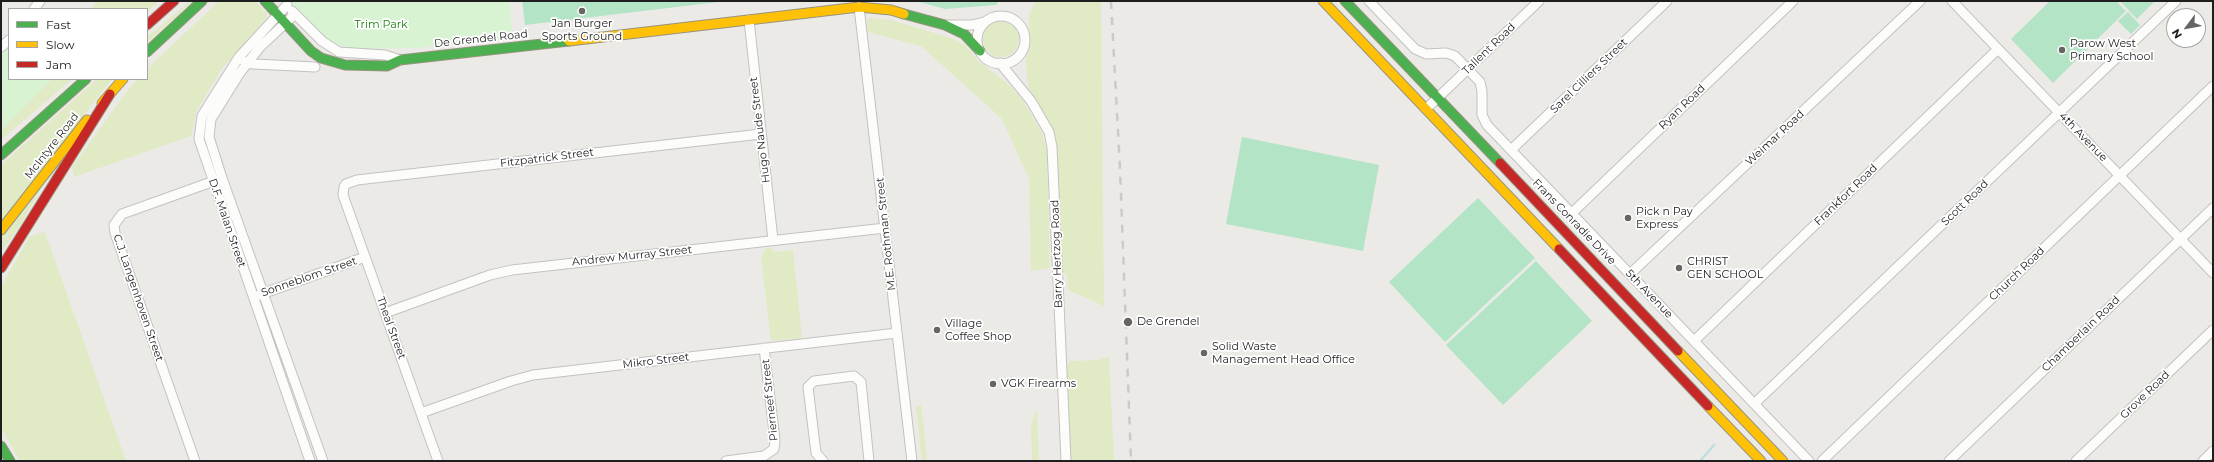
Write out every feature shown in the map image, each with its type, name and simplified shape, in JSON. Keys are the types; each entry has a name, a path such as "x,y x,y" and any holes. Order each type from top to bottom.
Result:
{"main road":[{"path":"148,24 174,1"},
{"path":"148,51 202,1"},
{"name":"De Grendel Road","path":"265,1 311,51 331,62 345,65 387,66 400,60 859,7 891,10 945,25 964,34 980,51"},
{"path":"1323,1 1761,461"},
{"name":"Frans Conradie Drive","path":"1345,1 1783,461"},
{"name":"McIntyre Road","path":"1,155 85,80"},
{"name":"McIntyre Road","path":"1,230 69,141 122,80"},
{"path":"1,268 110,94"},
{"path":"1,446 10,461"}],"street":[{"name":"5th Avenue","path":"1369,1 1415,49 1426,54 1451,54 1467,69 1482,87 1483,120 1809,461"},
{"name":"Tallent Road","path":"1426,109 1539,1"},
{"name":"Sarel Cilliers Street","path":"1511,150 1667,1"},
{"name":"Ryan Road","path":"1572,213 1793,1"},
{"name":"Weimar Road","path":"1630,274 1920,1"},
{"name":"4th Avenue","path":"1952,1 2213,273"},
{"name":"Scott Road","path":"1754,404 2176,1"},
{"name":"D.F. Malan Street","path":"285,3 278,14 239,56 202,116 199,130 200,144 212,182 310,461"},
{"name":"De Grendel Road","path":"285,3 322,41 339,52 385,55 400,60"},
{"name":"M.E. Rothman Street","path":"859,7 912,461"},
{"name":"D.F. Malan Street","path":"295,14 247,64 211,118 209,137 222,178 323,461"},
{"path":"996,16 1010,17 1016,21 1024,33 1025,40 1020,55 1007,63 992,62 980,51 977,36 984,22 996,16"},
{"name":"Hugo Naude Street","path":"749,20 773,240"},
{"name":"De Grendel Road","path":"945,25 972,25 984,22"},
{"name":"Frankfort Road","path":"1694,341 1998,49"},
{"path":"239,56 247,64 315,67"},
{"name":"Barry Hertzog Road","path":"1000,63 1028,96 1051,139 1066,461"},
{"name":"Church Road","path":"1822,461 2213,86"},
{"name":"Fitzpatrick Street","path":"343,196 344,187 350,182 357,180 761,134"},
{"name":"C.J. Langenhoven Street","path":"195,461 114,233 114,225 122,214 222,178"},
{"name":"Theal Street","path":"343,196 438,461"},
{"name":"Chamberlain Road","path":"1949,461 2213,208"},
{"name":"Andrew Murray Street","path":"385,313 502,272 885,228"},
{"name":"Sonneblom Street","path":"253,297 365,257"},
{"name":"Grove Road","path":"2076,461 2213,330"},
{"name":"Mikro Street","path":"421,413 533,375 897,333"},
{"name":"Pierneef Street","path":"726,461 764,456 774,448 775,440 764,348"},
{"path":"823,461 816,453 808,387 814,381 854,376 861,382 869,461"},
{"path":"2203,461 2213,451"}],"green space":[{"path":"97,1 159,1 148,11 148,8 92,8"},
{"path":"190,1 193,1 148,42 148,36"},
{"path":"219,1 255,1 267,14 266,19 223,67 197,110 191,136 74,177 72,167 130,87 137,80 148,80 149,67"},
{"name":"Trim Park","path":"290,1 509,1 513,37 418,48 350,49 326,38"},
{"name":"Jan Burger Sports Ground","path":"522,1 727,1 525,25"},
{"path":"916,1 999,1 996,5 945,9"},
{"path":"1035,1 1101,1 1104,306 1068,290 1067,274 1063,273 1056,139 1054,131 1029,88 1027,80 1026,61 1029,43 1029,16"},
{"path":"2050,1 2116,1 2126,11 2053,83 2011,39"},
{"path":"2120,1 2155,1 2137,19"},
{"path":"2128,12 2140,25 2131,34 2118,21"},
{"path":"869,18 891,20 954,39 966,46 979,62 1006,82 1023,101 1041,131 1047,150 1050,268 1031,271 1029,179 1002,119 921,46 868,32 867,21"},
{"path":"1005,21 1014,26 1018,32 1018,46 1014,52 1005,57 997,57 988,52 984,46 983,35 988,26 994,22"},
{"path":"8,49 8,80 51,80 1,130 1,55"},
{"path":"51,80 71,80 1,140 1,130"},
{"path":"96,80 111,80 1,221 1,165"},
{"path":"1242,137 1379,165 1363,251 1226,224"},
{"path":"44,183 21,224 1,252 1,239"},
{"path":"1478,198 1535,258 1445,342 1389,282"},
{"path":"45,232 126,461 20,461 1,428 1,287 30,236"},
{"path":"766,248 771,248 775,252 793,250 802,338 771,341 761,257"},
{"path":"1536,261 1592,321 1503,405 1446,345"},
{"path":"1109,356 1114,461 1069,461 1066,367 1070,361 1099,360"},
{"path":"921,405 927,461 922,461 916,406"},
{"path":"1035,411 1037,411 1039,461 1032,461 1031,425"}],"waterway":[{"path":"1700,461 1714,445"}],"railway":[{"path":"1111,1 1120,169 1131,461"}],"traffic: fast":[{"path":"148,51 202,1"},
{"path":"265,1 311,51 321,58 345,65 387,66 400,60 569,41"},
{"path":"1345,1 1500,163"},
{"path":"904,14 945,25 964,34 980,51"},
{"path":"1,155 85,80"},
{"path":"1,446 10,461"}],"traffic: slow":[{"path":"1323,1 1559,249"},
{"path":"569,41 859,7 891,10 904,14"},
{"path":"102,103 122,80"},
{"path":"1,230 87,120"},
{"path":"1678,351 1783,461"},
{"path":"1708,406 1761,461"}],"traffic: jam":[{"path":"148,24 174,1"},
{"path":"1,268 110,94"},
{"path":"1500,163 1678,351"},
{"path":"1559,249 1708,406"}],"place":[{"name":"Jan Burger Sports Ground","path":"582,11"},
{"name":"Parow West Primary School","path":"2062,50"},
{"name":"Pick n Pay Express","path":"1628,218"},
{"name":"CHRIST GEN SCHOOL","path":"1679,268"},
{"name":"De Grendel","path":"1128,322"},
{"name":"Village Coffee Shop","path":"937,330"},
{"name":"Solid Waste Management Head Office","path":"1204,353"},
{"name":"VGK Firearms","path":"993,384"}]}
